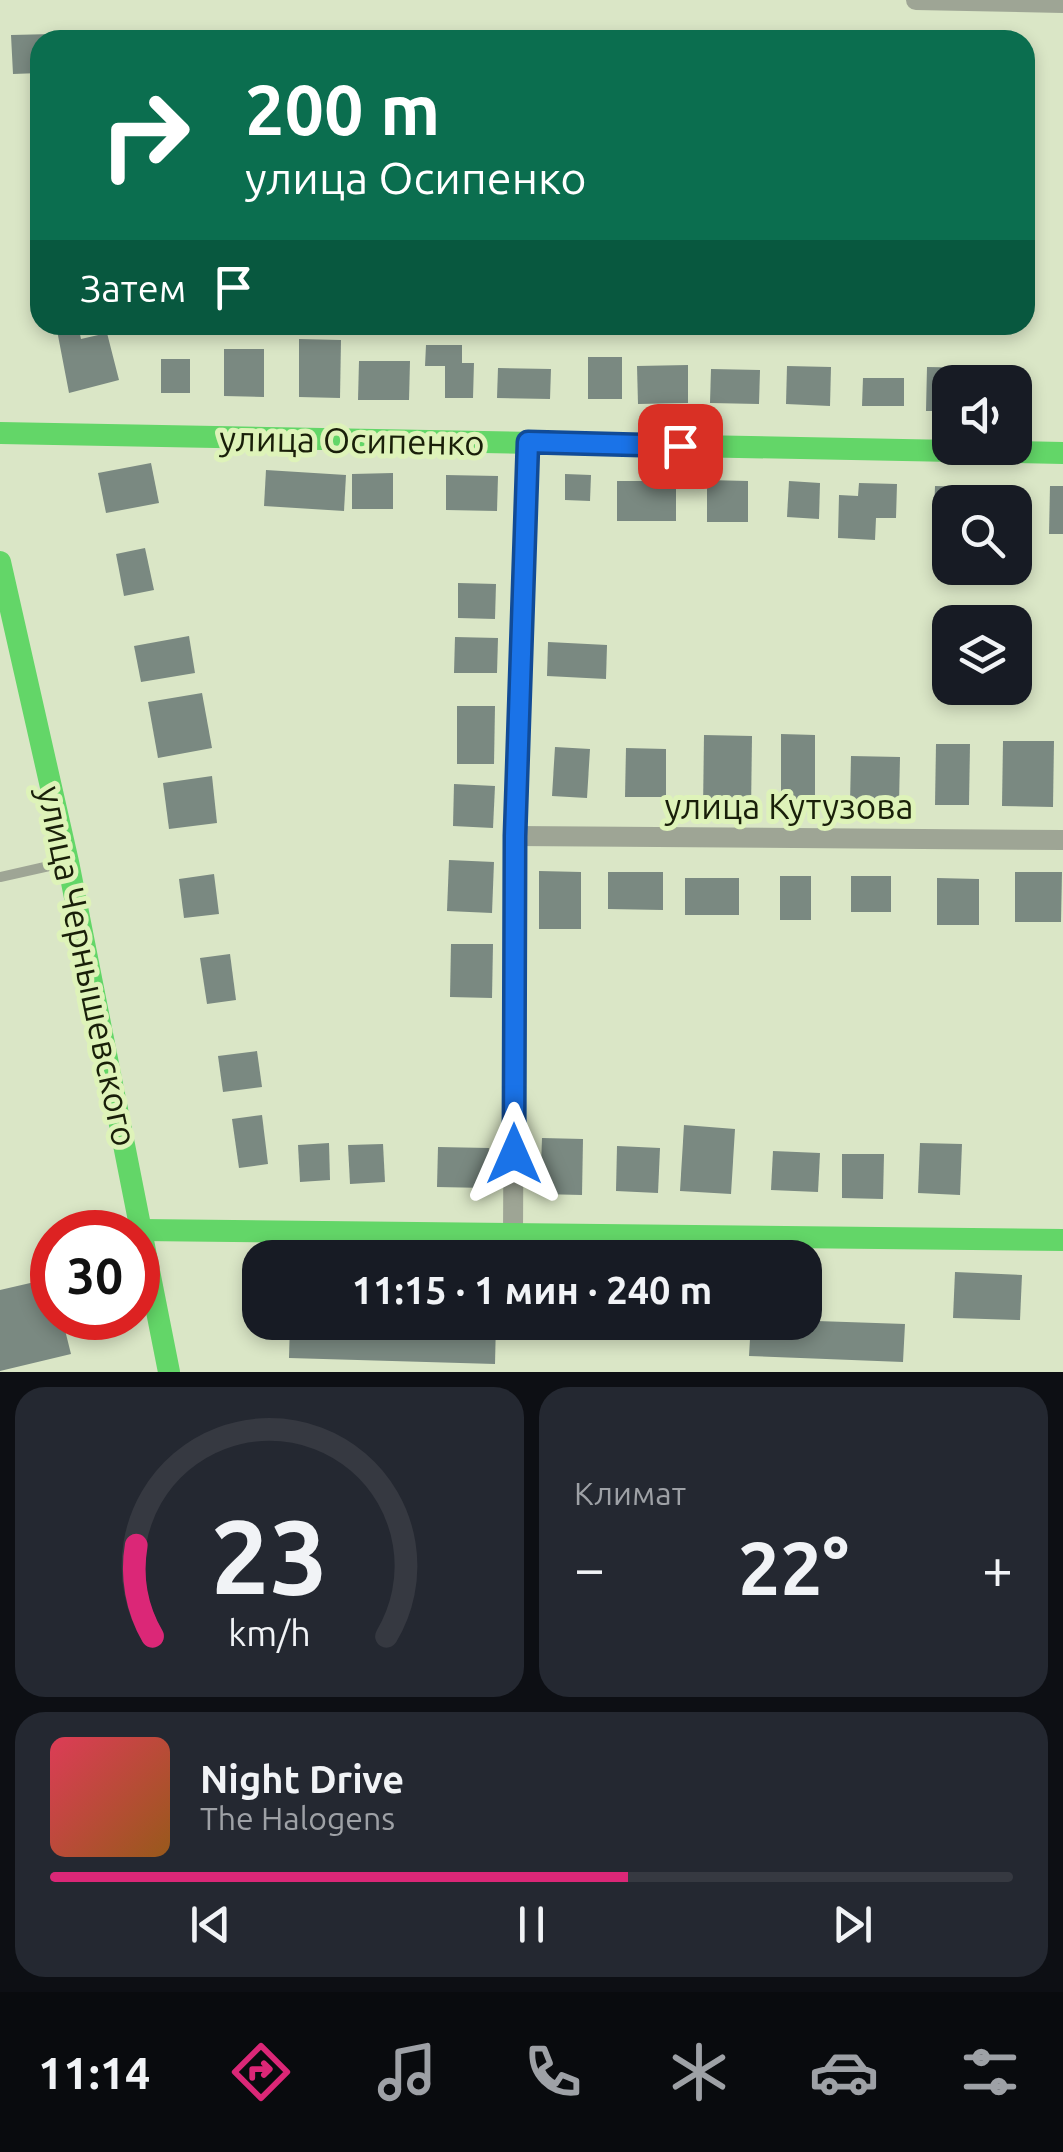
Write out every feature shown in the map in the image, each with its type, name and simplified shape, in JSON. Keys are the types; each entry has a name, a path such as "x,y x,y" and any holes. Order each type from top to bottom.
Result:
{"street":[{"path":"916,0 1063,2"},
{"name":"улица Осипенко","path":"0,434 1063,453"},
{"path":"513,1234 515,836 528,442"},
{"name":"улица Чернышевского","path":"0,562 68,862 137,1210"},
{"name":"улица Кутузова","path":"515,836 1063,840"},
{"path":"160,1230 1063,1240"},
{"name":"улица Чернышевского","path":"160,1326 169,1372"}],"lane":[{"path":"0,878 68,862"}],"building":[{"path":"11,35 30,35 30,73 13,74"},
{"path":"58,335 80,335 81,339 108,335 119,380 69,393"},
{"path":"299,339 341,340 340,398 299,397"},
{"path":"426,345 462,345 462,363 474,363 473,398 445,398 445,366 425,366"},
{"path":"224,349 264,349 264,397 224,396"},
{"path":"588,357 622,357 622,399 588,399"},
{"path":"161,359 190,359 190,393 161,393"},
{"path":"359,361 410,361 409,400 358,400"},
{"path":"688,365 688,403 638,404 637,366"},
{"path":"787,366 831,367 830,406 786,404"},
{"path":"927,367 932,367 932,411 926,411"},
{"path":"498,368 551,369 550,399 497,398"},
{"path":"711,369 760,370 759,404 710,403"},
{"path":"863,378 904,378 904,406 862,406"},
{"path":"151,463 159,503 106,513 98,473"},
{"path":"266,470 346,475 344,511 264,506"},
{"path":"393,473 393,509 352,509 352,474"},
{"path":"565,474 591,475 590,501 565,500"},
{"path":"446,475 498,476 497,511 446,510"},
{"path":"707,480 748,481 748,522 707,522"},
{"path":"617,481 676,481 676,521 617,521"},
{"path":"789,481 820,483 819,519 787,517"},
{"path":"859,483 897,484 896,518 876,518 875,540 838,538 839,495 858,496"},
{"path":"1050,486 1063,486 1063,534 1049,534"},
{"path":"145,548 154,590 124,596 116,554"},
{"path":"458,583 496,584 495,619 458,618"},
{"path":"189,636 195,673 141,682 134,646"},
{"path":"455,637 498,638 497,673 454,673"},
{"path":"548,642 607,645 606,679 547,676"},
{"path":"202,693 212,748 158,758 148,702"},
{"path":"457,706 495,706 494,764 457,764"},
{"path":"781,734 815,735 815,801 781,801"},
{"path":"704,735 752,736 751,811 703,810"},
{"path":"1003,741 1054,741 1053,807 1002,806"},
{"path":"936,744 970,744 969,805 935,805"},
{"path":"555,747 590,749 587,798 552,796"},
{"path":"626,748 666,749 666,797 625,797"},
{"path":"851,756 900,757 899,804 850,804"},
{"path":"212,776 217,823 169,829 163,783"},
{"path":"454,784 495,786 493,828 453,826"},
{"path":"449,860 494,862 492,913 447,911"},
{"path":"539,871 581,872 581,929 539,929"},
{"path":"608,872 663,872 663,910 608,909"},
{"path":"1015,872 1062,872 1061,922 1015,922"},
{"path":"214,874 219,914 184,918 179,879"},
{"path":"780,876 811,876 811,920 780,920"},
{"path":"851,876 891,876 891,912 851,912"},
{"path":"685,878 739,878 739,915 685,915"},
{"path":"937,878 979,879 979,925 937,925"},
{"path":"451,944 493,944 492,998 450,997"},
{"path":"230,954 236,1000 207,1004 200,958"},
{"path":"257,1051 262,1087 223,1092 218,1056"},
{"path":"262,1115 268,1164 239,1168 232,1119"},
{"path":"684,1125 735,1129 731,1194 680,1191"},
{"path":"542,1138 583,1139 582,1195 540,1194"},
{"path":"329,1143 330,1180 300,1182 298,1145"},
{"path":"920,1143 962,1144 960,1195 918,1193"},
{"path":"383,1144 385,1182 350,1184 348,1145"},
{"path":"617,1146 660,1148 658,1193 616,1191"},
{"path":"438,1147 489,1148 487,1188 437,1187"},
{"path":"773,1151 820,1153 818,1192 771,1190"},
{"path":"842,1154 884,1154 883,1199 842,1198"},
{"path":"955,1272 1022,1275 1020,1320 953,1318"},
{"path":"30,1283 30,1340 68,1340 71,1354 0,1371 0,1290"},
{"path":"822,1321 905,1324 903,1362 749,1356 750,1340 822,1340"},
{"path":"290,1340 496,1340 495,1364 289,1358"}],"traffic: fast":[{"path":"0,433 1063,453"},
{"path":"0,562 68,862 169,1372"},
{"path":"160,1230 1063,1240"}],"route":[{"path":"514,1154 515,836 528,442 680,446"}]}
